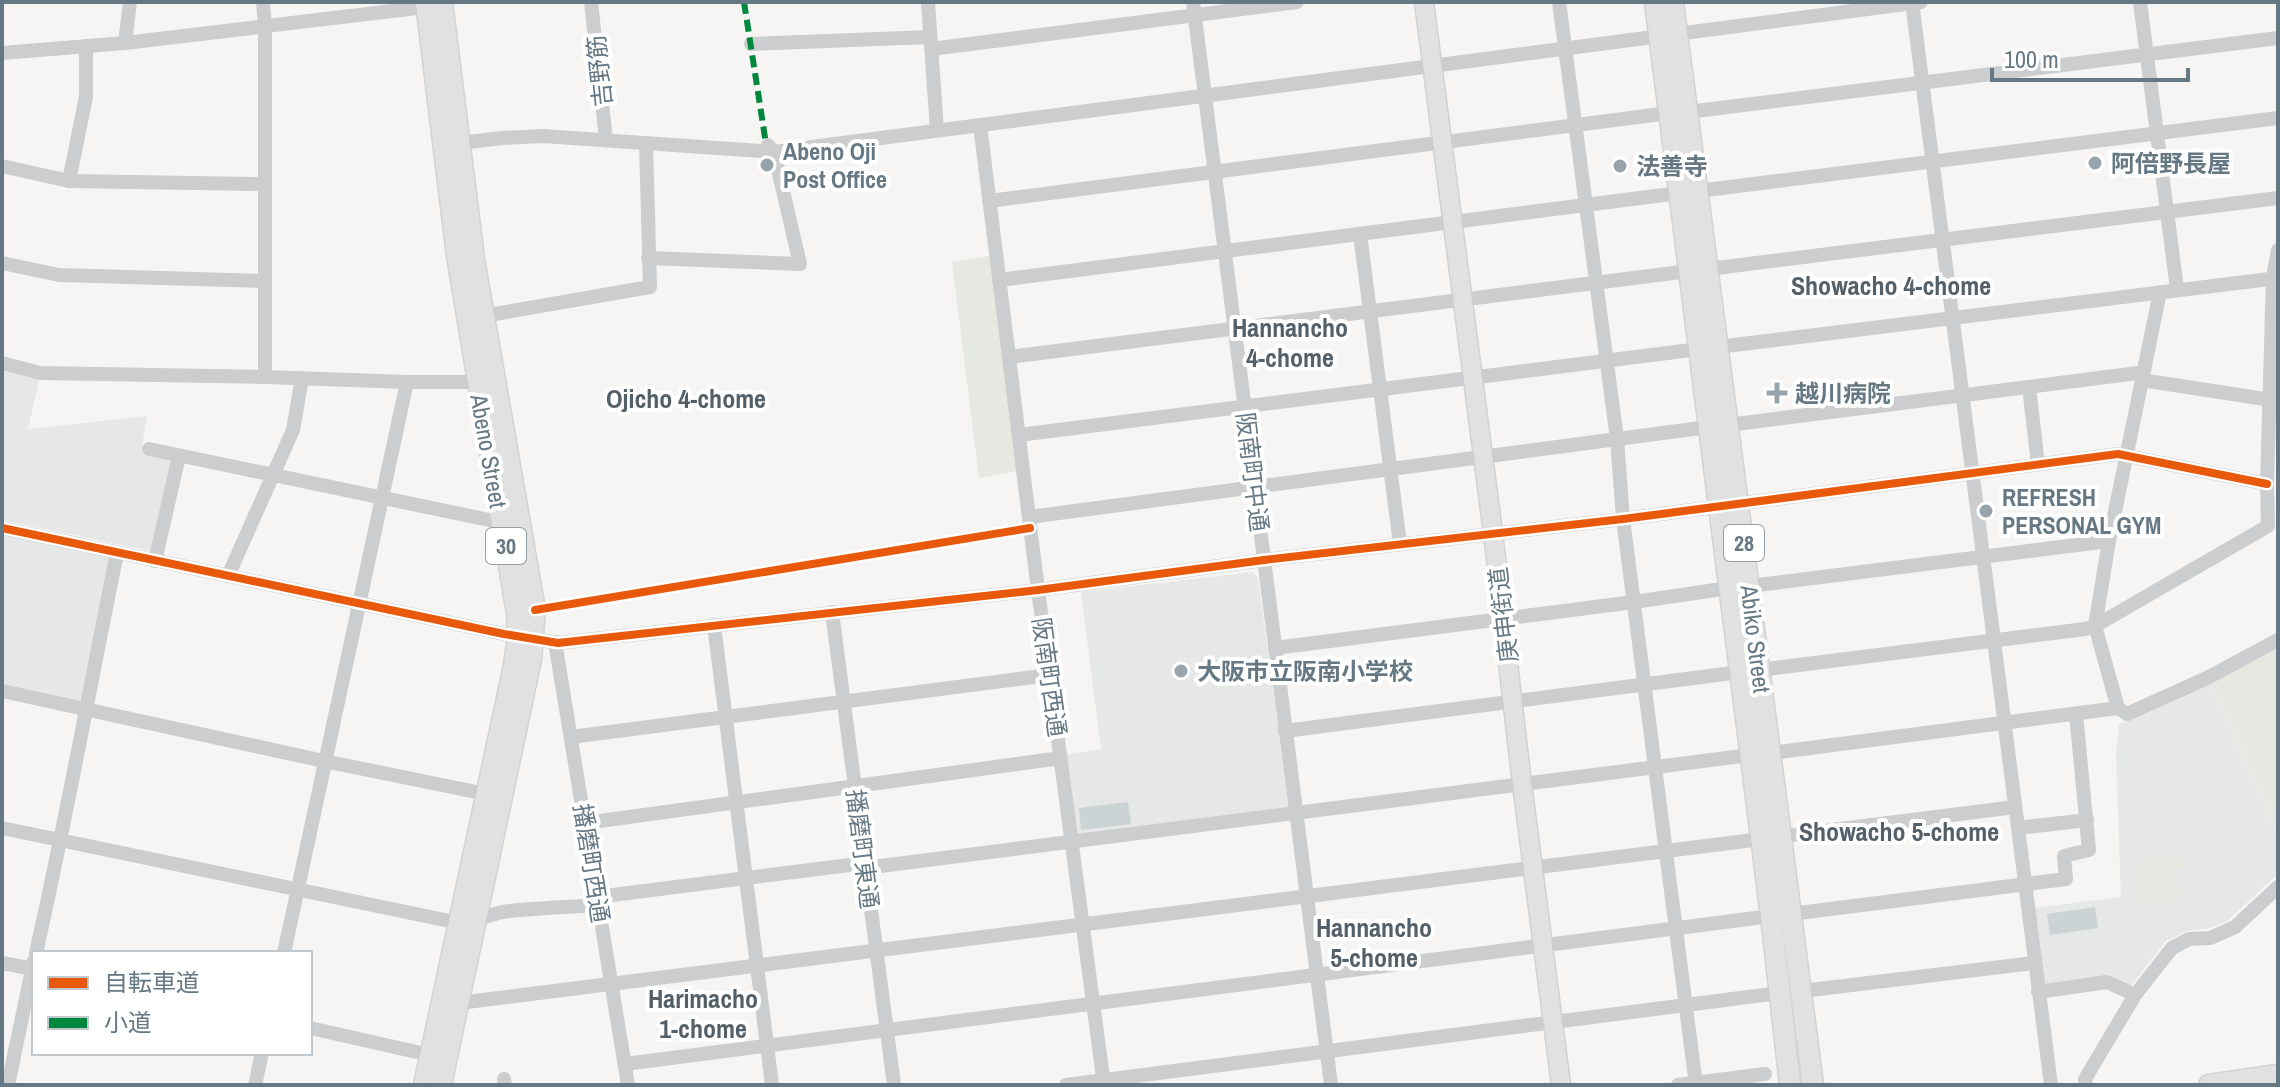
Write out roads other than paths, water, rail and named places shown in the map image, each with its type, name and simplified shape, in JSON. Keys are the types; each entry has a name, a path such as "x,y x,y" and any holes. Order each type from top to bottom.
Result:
{"main road":[{"name":"Abiko Street","path":"1655,2 1668,34 1781,915 1802,991 1813,1085"},
{"name":"Abiko Street","path":"1668,34 1673,2"},
{"name":"Abeno Street","path":"431,4 457,143 483,316 485,379 509,471 535,610 486,794 459,1003 441,1085"},
{"name":"Abeno Street","path":"424,1085 468,922 531,659 517,613 501,520 457,143"},
{"name":"Abiko Street","path":"1781,915 1779,993 1790,1085"},
{"path":"2209,1085 2278,1075"}],"street":[{"path":"125,43 130,2"},
{"path":"263,2 265,377"},
{"name":"吉野筋","path":"591,2 606,140"},
{"path":"928,2 937,130"},
{"path":"751,44 931,43 1194,8 1297,2"},
{"name":"庚申街道","path":"1424,2 1561,1085"},
{"path":"1559,2 1617,439 1623,519 1696,1084"},
{"path":"1912,2 2051,1085"},
{"path":"457,143 543,136 770,148 980,125 1921,2"},
{"path":"2140,2 2177,289"},
{"path":"2,53 125,43 431,4"},
{"name":"阪南町中通","path":"1194,8 1331,1085"},
{"path":"989,201 2278,38"},
{"path":"69,181 86,97 86,46"},
{"path":"999,280 2278,118"},
{"name":"阪南町西通","path":"980,125 1104,1082"},
{"path":"483,316 650,287 646,143"},
{"path":"648,258 800,264 770,148"},
{"path":"3,168 69,181 264,184"},
{"path":"1009,357 2278,198"},
{"path":"1360,234 1400,544"},
{"path":"1285,731 2095,626 2273,529 2267,484 2274,401 2278,250"},
{"path":"2,263 59,275 265,281"},
{"path":"1019,435 2275,278"},
{"path":"2160,292 2109,541 2095,626 2118,708 2127,714 2207,678 2278,640"},
{"path":"2,363 40,373 407,382 485,379"},
{"path":"1029,517 2138,373 2148,381 2274,401"},
{"path":"228,576 293,430 302,378"},
{"path":"284,951 407,382"},
{"path":"2029,387 2038,464"},
{"path":"149,449 501,520"},
{"path":"2,528 555,642 1038,590 1264,560 1623,519 2118,454 2267,484"},
{"path":"155,561 179,456"},
{"path":"1275,648 2109,541"},
{"path":"36,951 117,553"},
{"name":"播磨町東通","path":"832,612 894,1085"},
{"path":"714,625 772,1085"},
{"name":"播磨町西通","path":"555,642 628,1085"},
{"path":"571,737 1049,675"},
{"path":"2,691 486,794"},
{"path":"2,828 298,891 468,922 506,911 598,901 746,878 1072,842 2118,708"},
{"path":"625,1064 2066,879 2064,856 2089,850 2076,714"},
{"path":"585,823 1061,758"},
{"path":"459,1003 2015,807"},
{"path":"2018,828 2087,820"},
{"path":"2086,1085 2085,1079 2135,995 2172,948 2189,939 2210,938 2235,927 2278,887"},
{"path":"2,963 32,966"},
{"path":"1802,991 2034,963"},
{"path":"8,1085 32,971"},
{"path":"2038,992 2107,982 2135,995"},
{"path":"1066,1085 1779,993"},
{"path":"312,1028 430,1055"},
{"path":"255,1085 262,1055"},
{"path":"1678,1085 1765,1074"}],"place":[{"name":"阿倍野長屋","path":"2095,163"},
{"name":"Abeno Oji Post Office","path":"767,165"},
{"name":"法善寺","path":"1620,166"},
{"name":"越川病院","path":"1777,393"},
{"name":"REFRESH PERSONAL GYM","path":"1986,511"},
{"name":"大阪市立阪南小学校","path":"1181,671"}],"district":[{"name":"Showacho 4-chome","path":"1891,285"},
{"name":"Hannancho 4-chome","path":"1290,342"},
{"name":"Ojicho 4-chome","path":"686,398"},
{"name":"Showacho 5-chome","path":"1899,831"},
{"name":"Hannancho 5-chome","path":"1374,942"},
{"name":"Harimacho 1-chome","path":"703,1013"}]}
